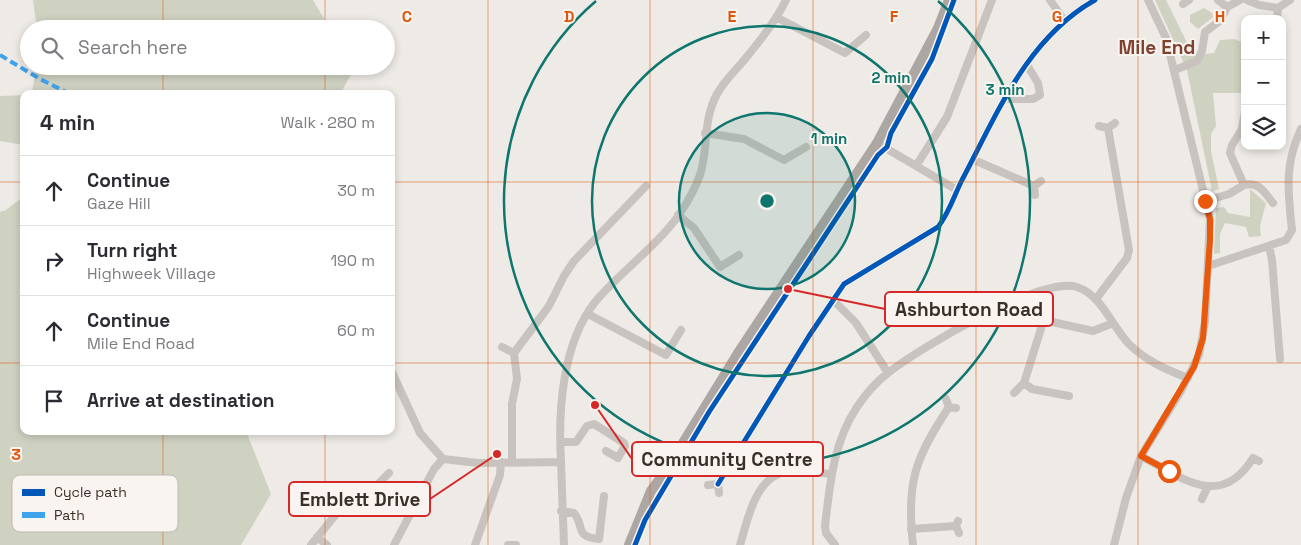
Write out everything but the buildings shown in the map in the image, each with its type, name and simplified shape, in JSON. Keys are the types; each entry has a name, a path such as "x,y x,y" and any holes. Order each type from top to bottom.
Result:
{"main road":[{"path":"629,545 651,491 738,353 877,143 938,28 949,0"}],"street":[{"path":"564,545 561,511 561,442 567,370 578,334 588,314 607,290 678,216 693,192 700,174 710,110 718,93 760,41 786,0"},
{"path":"916,166 947,117 992,0"},
{"path":"1050,0 1064,20"},
{"path":"719,493 718,484 844,284 938,227 946,217 957,190 1004,99 1038,47 1064,20 1095,0"},
{"path":"1114,545 1126,498 1141,456 1188,378 1199,355 1203,338 1208,266 1210,219 1175,70 1164,32 1148,0"},
{"path":"1218,0 1227,7"},
{"path":"1175,70 1197,61 1202,50 1204,32 1221,20 1227,7 1240,0"},
{"path":"1247,0 1259,5 1278,8 1290,0"},
{"path":"1277,15 1278,8"},
{"path":"776,17 845,53 866,35"},
{"path":"1004,99 1034,99 1040,95 1035,76 1027,65"},
{"path":"1099,126 1108,128 1115,123"},
{"path":"1096,299 1123,264 1129,250 1108,128"},
{"path":"1208,266 1286,240 1292,230 1287,173 1294,143 1301,129"},
{"path":"1241,131 1232,145 1230,153 1244,185"},
{"path":"705,133 744,140 784,160 806,147"},
{"path":"877,143 957,190"},
{"path":"974,160 1034,186"},
{"path":"1034,186 1041,181"},
{"path":"1205,201 1230,194 1244,185 1252,183 1259,186 1273,203"},
{"path":"512,462 512,404 517,379 514,352 549,306 574,261 646,186"},
{"path":"1034,186 1035,195"},
{"path":"678,216 694,228 720,267 739,255"},
{"path":"1269,246 1272,260 1280,359"},
{"path":"835,545 826,533 825,526 830,474 838,444 847,423 868,392 888,373 998,307 1060,285 1076,286 1096,299 1129,344 1162,368 1188,378"},
{"path":"1031,294 1039,315 1044,319 1094,331 1113,324"},
{"path":"833,300 856,323 888,373"},
{"path":"588,314 666,355 681,330"},
{"path":"1014,393 1024,383 1044,319"},
{"path":"502,347 514,352"},
{"path":"395,379 420,434 443,458 478,463 561,462"},
{"path":"1024,383 1032,389 1069,396"},
{"path":"913,545 911,491 917,462 933,431 950,405"},
{"path":"561,442 576,442 587,426 594,424 624,443 618,458 606,451"},
{"path":"1141,456 1207,488 1221,486 1235,480 1253,458 1259,461"},
{"path":"394,545 434,469 443,458"},
{"path":"475,545 500,475 500,462"},
{"path":"740,545 752,506 759,493 773,477 790,471 830,474"},
{"path":"389,473 373,486 394,503 411,512"},
{"path":"708,485 718,484"},
{"path":"1202,500 1207,488"},
{"path":"561,511 574,513 581,533 587,537 599,539 604,496"},
{"path":"311,545 350,497"},
{"path":"337,512 344,519"},
{"path":"911,529 958,527"},
{"path":"317,537 327,545"},
{"path":"508,545 516,545"}],"green space":[{"path":"33,0 313,0 325,20 36,20"},
{"path":"1155,0 1166,0 1193,55 1214,53 1220,40 1234,39 1241,42 1241,93 1213,93 1216,126 1211,134 1211,151 1219,189 1212,191 1187,70"},
{"path":"1204,8 1212,13 1213,17 1198,29 1190,22 1190,15"},
{"path":"35,75 351,75 342,90 33,90"},
{"path":"20,95 20,144 0,141 0,96"},
{"path":"1250,189 1266,203 1260,226 1261,236 1249,237 1246,227 1225,223 1220,234 1220,253 1214,254 1216,208 1224,207 1228,213 1250,217"},
{"path":"20,199 20,435 248,435 271,494 241,545 0,545 0,212 6,210"}],"marked path":[{"path":"0,55 20,67"},
{"path":"33,75 62,90"}],"cycle path":[{"path":"635,545 645,520 709,412 878,155 887,147 891,133 932,59 954,0"},
{"path":"718,484 809,336 844,284 938,227 988,129 1032,56 1050,35 1071,16 1095,0"}],"place":[{"name":"Ashburton Road","path":"788,289"},
{"name":"Community Centre","path":"595,405"},
{"name":"Emblett Drive","path":"497,454"}],"district":[{"name":"Mile End","path":"1157,47"}],"route":[{"path":"1169,471 1141,456 1181,392 1199,355 1205,322 1210,240 1210,219 1205,201"}]}
